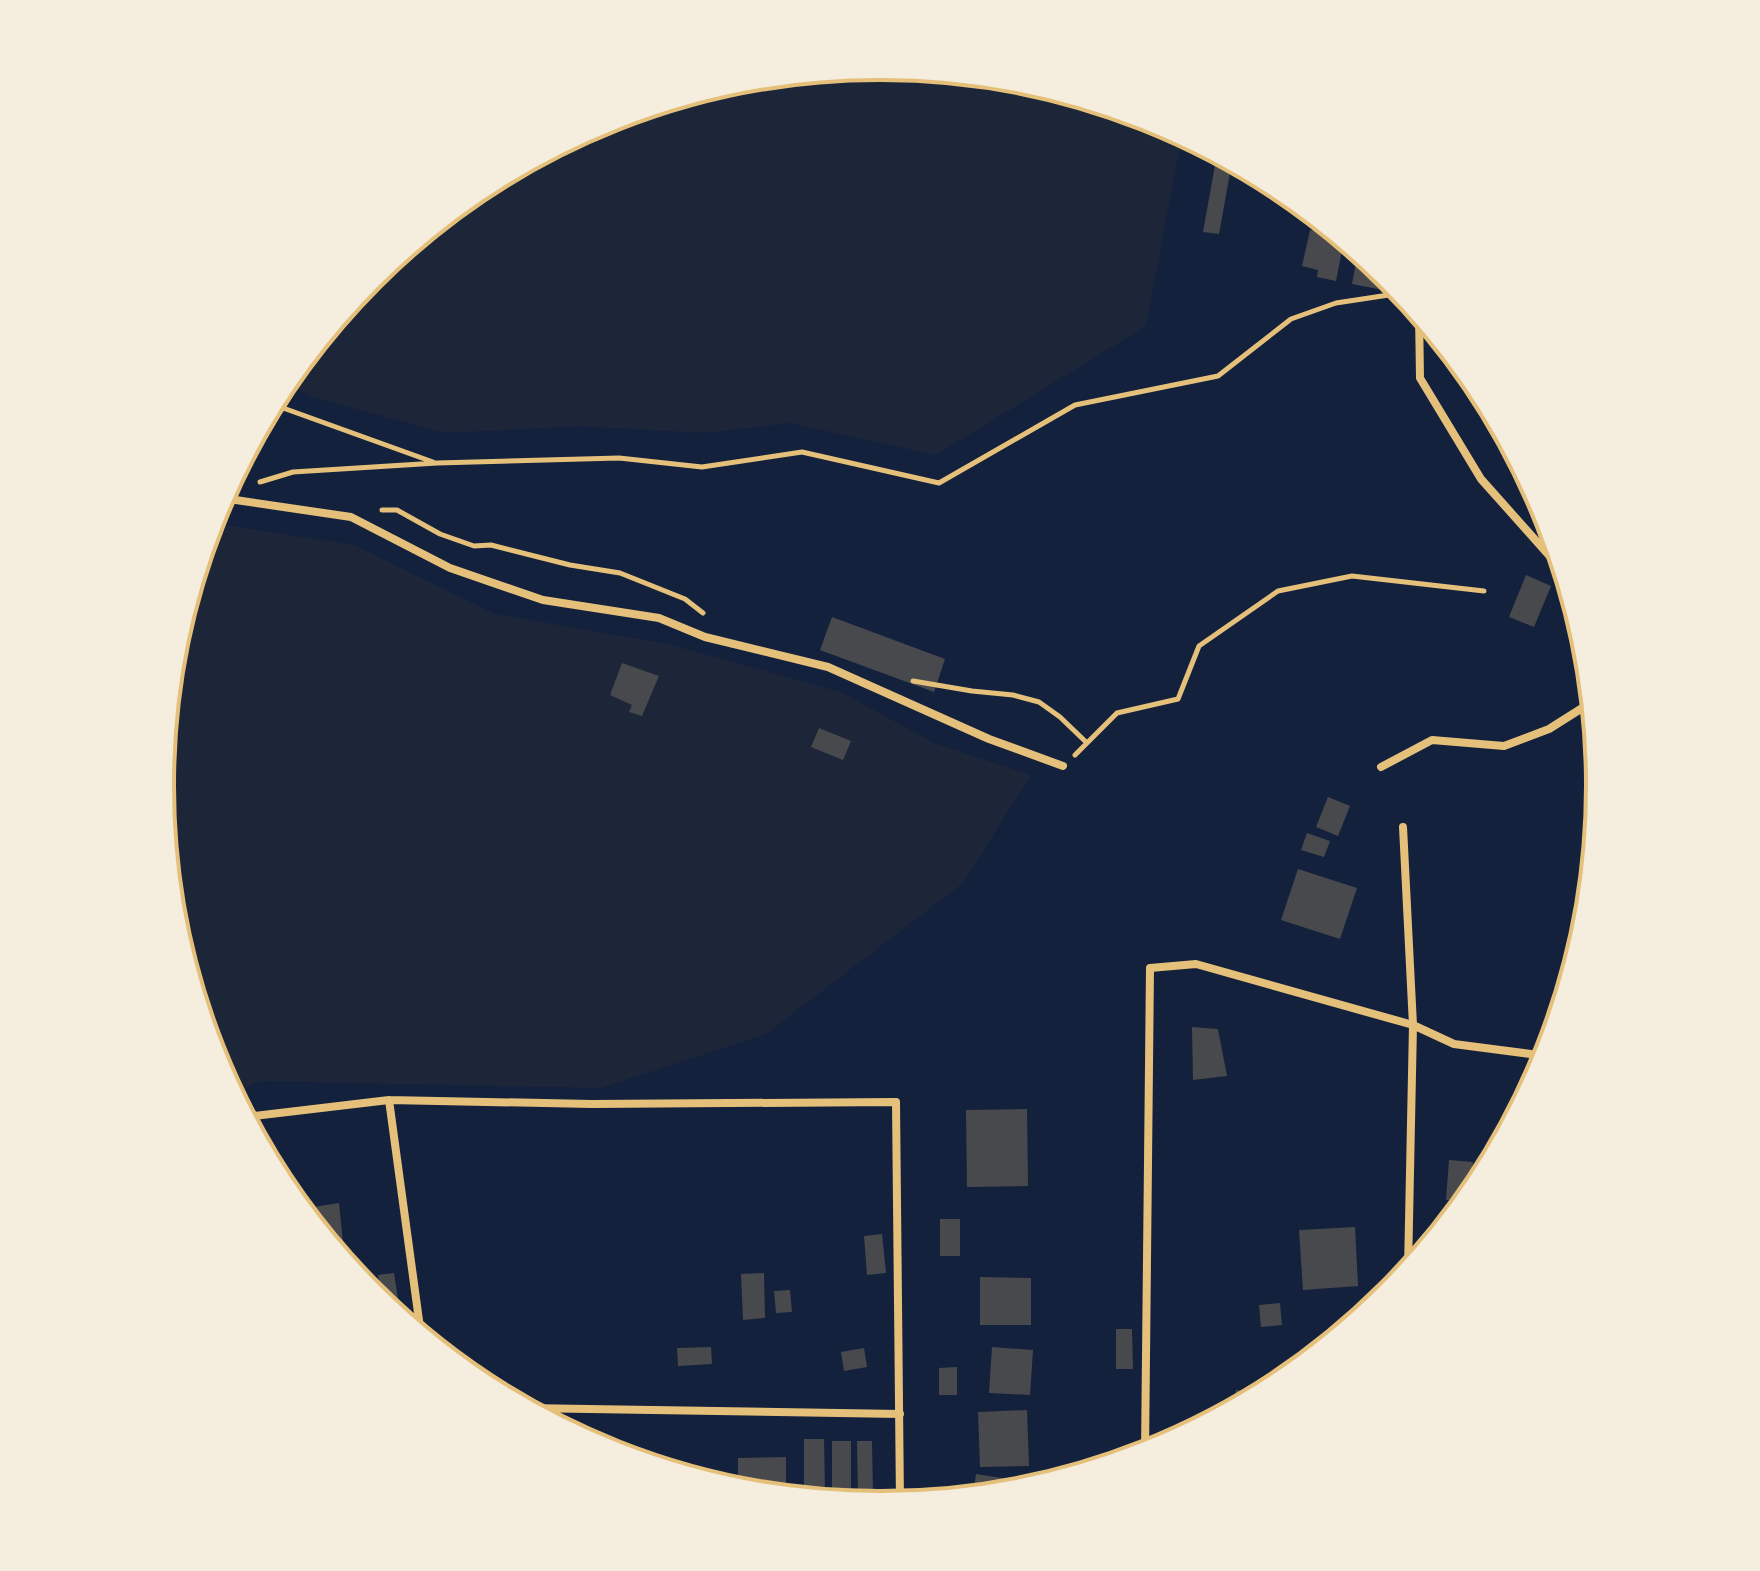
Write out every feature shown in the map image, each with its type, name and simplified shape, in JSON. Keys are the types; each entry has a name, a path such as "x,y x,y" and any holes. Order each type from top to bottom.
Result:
{"street":[{"path":"1419,331 1420,378 1481,479 1545,551"},
{"path":"235,500 351,517 450,568 543,600 659,618 705,637 828,667 989,739 1063,766"},
{"path":"1381,767 1432,740 1504,746 1549,729 1581,709"},
{"path":"1403,827 1413,1025 1408,1253"},
{"path":"1145,1439 1150,968 1196,964 1413,1025 1454,1044 1532,1054"},
{"path":"389,1100 419,1319"},
{"path":"257,1116 389,1100 592,1104 896,1102 900,1490"},
{"path":"550,1408 900,1414"}],"path":[{"path":"256,483 293,472 437,463 619,458 702,467 802,452 939,483 1075,405 1218,376 1291,319 1336,303 1387,295"},
{"path":"284,408 437,463"},
{"path":"1063,766 1117,713 1178,699 1199,646 1278,591 1352,576 1484,591"}],"shaded area":[{"path":"880,80 972,86 1063,104 1107,117 1180,147 1146,326 936,455 790,423 704,433 578,426 446,433 312,397 297,389 320,356 381,287 451,226 488,199 568,153 653,117 697,104 788,86 834,82"},
{"path":"225,525 354,545 495,614 668,644 841,692 934,743 1031,775 963,883 766,1034 601,1088 261,1081 243,1089 212,1012 188,923 176,832 176,739 188,648 212,559"}],"building":[{"path":"1215,165 1230,173 1219,234 1203,232"},
{"path":"1310,230 1342,252 1336,281 1317,277 1318,270 1302,266"},
{"path":"1356,265 1382,290 1352,284"},
{"path":"1526,575 1551,586 1534,627 1509,617"},
{"path":"832,617 945,659 934,692 820,650"},
{"path":"622,663 659,676 642,716 629,712 632,705 610,695"},
{"path":"819,728 851,741 843,760 811,747"},
{"path":"1328,797 1350,806 1338,836 1316,827"},
{"path":"1307,833 1330,841 1324,857 1301,850"},
{"path":"1298,869 1357,888 1340,939 1281,920"},
{"path":"1192,1027 1218,1029 1227,1076 1193,1080"},
{"path":"1027,1109 1028,1186 967,1187 966,1110"},
{"path":"1449,1160 1473,1162 1467,1177 1450,1200 1446,1200"},
{"path":"339,1203 343,1243 320,1215 314,1207"},
{"path":"940,1219 960,1219 960,1256 940,1256"},
{"path":"1355,1227 1358,1286 1303,1290 1299,1230"},
{"path":"882,1234 886,1273 867,1275 864,1236"},
{"path":"394,1273 398,1300 379,1282 378,1275"},
{"path":"764,1273 765,1318 743,1320 741,1274"},
{"path":"980,1277 1031,1278 1031,1325 980,1325"},
{"path":"790,1290 792,1312 776,1313 774,1291"},
{"path":"1280,1303 1282,1325 1261,1327 1259,1305"},
{"path":"1116,1329 1132,1329 1133,1369 1116,1369"},
{"path":"711,1347 712,1364 678,1366 677,1348"},
{"path":"992,1347 1033,1350 1030,1395 989,1393"},
{"path":"864,1348 867,1367 844,1371 841,1352"},
{"path":"957,1367 957,1395 939,1395 939,1368"},
{"path":"1027,1410 1029,1466 980,1467 978,1412"},
{"path":"804,1439 824,1439 825,1488 804,1486"},
{"path":"832,1441 851,1441 851,1490 832,1489"},
{"path":"857,1441 872,1441 873,1491 858,1490"},
{"path":"786,1457 786,1485 738,1476 738,1458"},
{"path":"976,1474 1007,1479 975,1485"}]}
